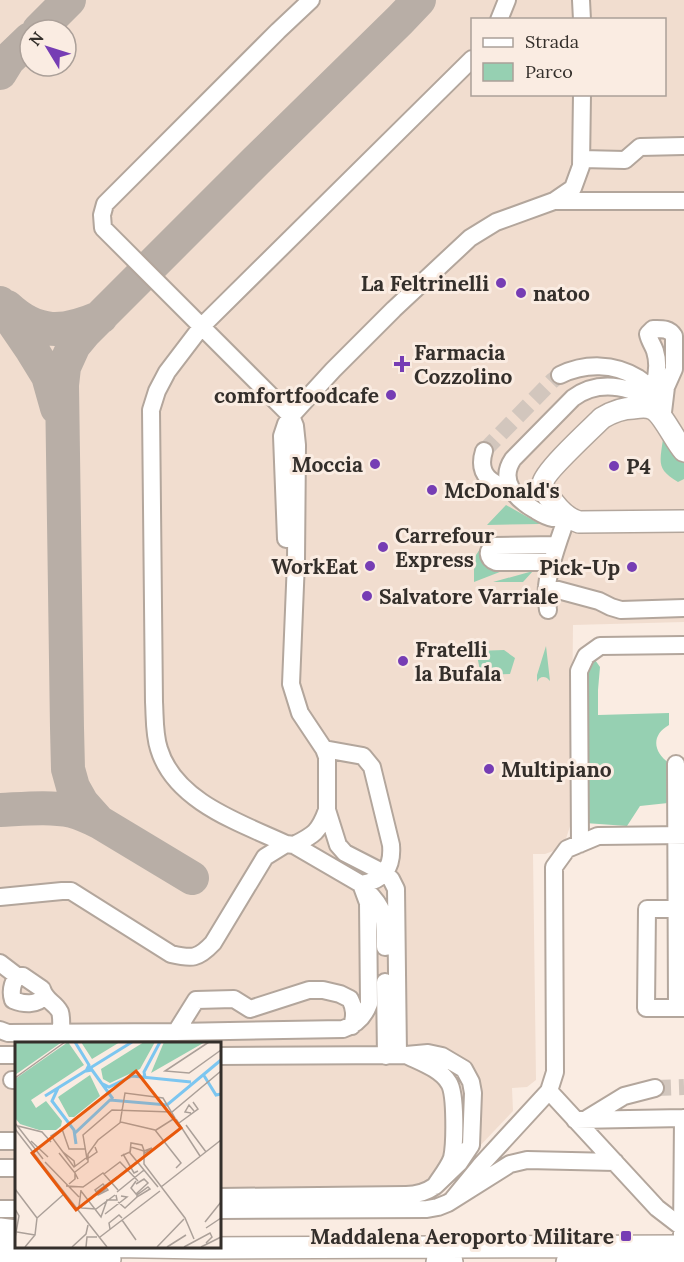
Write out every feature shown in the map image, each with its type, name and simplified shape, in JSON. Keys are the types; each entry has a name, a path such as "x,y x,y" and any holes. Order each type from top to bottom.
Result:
{"main road":[{"path":"684,451 655,406 620,410 611,412 602,418 545,477 543,482 548,495 567,517 573,520 585,522 684,521"},
{"path":"0,1229 15,1231"},
{"path":"166,1247 498,1254 683,1245"},
{"path":"567,1262 683,1245"},
{"path":"0,1259 277,1262"},
{"path":"437,1262 452,1262"}],"lane":[{"path":"311,0 105,204 102,215 103,228 291,416 295,426 297,444 296,561 291,684 300,713 327,757 327,810 338,845 345,853 384,873 391,879 396,890 397,1055"},
{"path":"500,18 507,0"},
{"path":"581,0 582,18"},
{"path":"397,1055 384,915 374,898 360,884 290,845 194,798 171,775 159,750 155,730 154,691 151,410 157,391 167,372 202,326 471,60"},
{"path":"291,416 394,309 470,238 496,222 554,201 573,188 582,159 582,96"},
{"path":"582,159 625,160 640,147 684,146"},
{"path":"554,201 684,201"},
{"path":"548,610 547,587 557,545 567,517 547,517 522,501 513,491 507,477 509,465 580,393 598,366"},
{"path":"560,375 572,369 598,366 620,369 640,380 655,406"},
{"path":"580,393 605,387 617,387 640,394 655,406"},
{"path":"484,452 481,460 482,467 488,478 501,487 513,491"},
{"path":"553,562 496,562 491,560 488,554 490,548 495,546 557,545"},
{"path":"547,587 599,601 621,610 684,609"},
{"path":"580,844 579,671 586,656 600,646 684,645"},
{"path":"324,749 363,756 372,767 392,855 384,873 371,883 360,884"},
{"path":"676,764 680,835 681,909 680,1008 646,1008 647,909 681,909"},
{"path":"0,897 71,891 171,954 192,957 203,954 213,943 265,857 315,832 321,825 327,810"},
{"path":"453,1199 549,1091 555,1071 554,867 567,849 598,836 680,835"},
{"path":"0,1030 8,1033 176,1032 343,1029 352,1026 363,1016 369,1004 368,903 360,884"},
{"path":"0,963 17,976 22,976 42,989 44,996 56,1006 61,1014 61,1032"},
{"path":"17,976 11,993 13,1000 34,1003 42,1000 44,996"},
{"path":"176,1032 196,1000 234,999 250,1009 309,990 322,990 350,999 354,1006 352,1026"},
{"path":"250,1009 250,1030"},
{"path":"220,1056 428,1053 442,1056 464,1070 471,1082 473,1094 471,1145 459,1163 427,1192 406,1196 220,1197"},
{"path":"397,1055 431,1068 444,1076 450,1084 453,1095 452,1160"},
{"path":"431,1068 464,1070"},
{"path":"581,1119 624,1096 655,1088"},
{"path":"549,1091 581,1119 615,1162 657,1208 683,1245"},
{"path":"581,1119 684,1118 683,1245"},
{"path":"435,1186 452,1160 471,1145"},
{"path":"220,1210 427,1209 438,1207 453,1199 510,1164 527,1160 615,1162"}],"shaded area":[{"path":"0,0 684,0 684,622 573,625 571,823 565,842 559,849 545,854 533,854 536,1080 527,1087 512,1088 513,1111 476,1150 437,1199 430,1202 220,1203 220,1042 15,1042 15,1203 0,1203"}],"green space":[{"path":"655,423 684,461 684,479 678,482 666,473 661,464 663,439 653,425"},
{"path":"506,505 540,524 487,525"},
{"path":"486,540 496,540 515,566 474,582 474,558"},
{"path":"533,571 523,582 493,582"},
{"path":"546,646 550,681 543,677 537,682 537,675"},
{"path":"504,650 515,658 510,674 481,675 476,651"},
{"path":"593,657 600,667 598,715 669,713 669,725 659,734 656,744 660,754 669,763 668,803 640,806 627,826 585,823 585,673"}],"taxiway":[{"path":"51,18 69,0"},
{"path":"99,822 82,803 73,787 68,769 62,385 64,367 74,345 84,333 419,0"},
{"path":"0,73 8,60 18,50"},
{"path":"0,303 48,376 57,408"},
{"path":"7,307 30,323 52,329 63,329 101,317"},
{"path":"0,810 36,808 79,813 99,822 192,878"}],"tunnel":[{"path":"484,451 560,375"},
{"path":"655,1088 684,1087"}],"place":[{"name":"La Feltrinelli","path":"501,283"},
{"name":"natoo","path":"521,293"},
{"name":"Farmacia Cozzolino","path":"402,364"},
{"name":"comfortfoodcafe","path":"391,395"},
{"name":"Moccia","path":"375,464"},
{"name":"P4","path":"614,466"},
{"name":"McDonald's","path":"432,490"},
{"name":"Carrefour Express","path":"383,547"},
{"name":"WorkEat","path":"370,566"},
{"name":"Pick-Up","path":"632,567"},
{"name":"Salvatore Varriale","path":"367,596"},
{"name":"Fratelli la Bufala","path":"403,661"},
{"name":"Multipiano","path":"489,769"},
{"name":"Maddalena Aeroporto Militare","path":"626,1236"}]}
